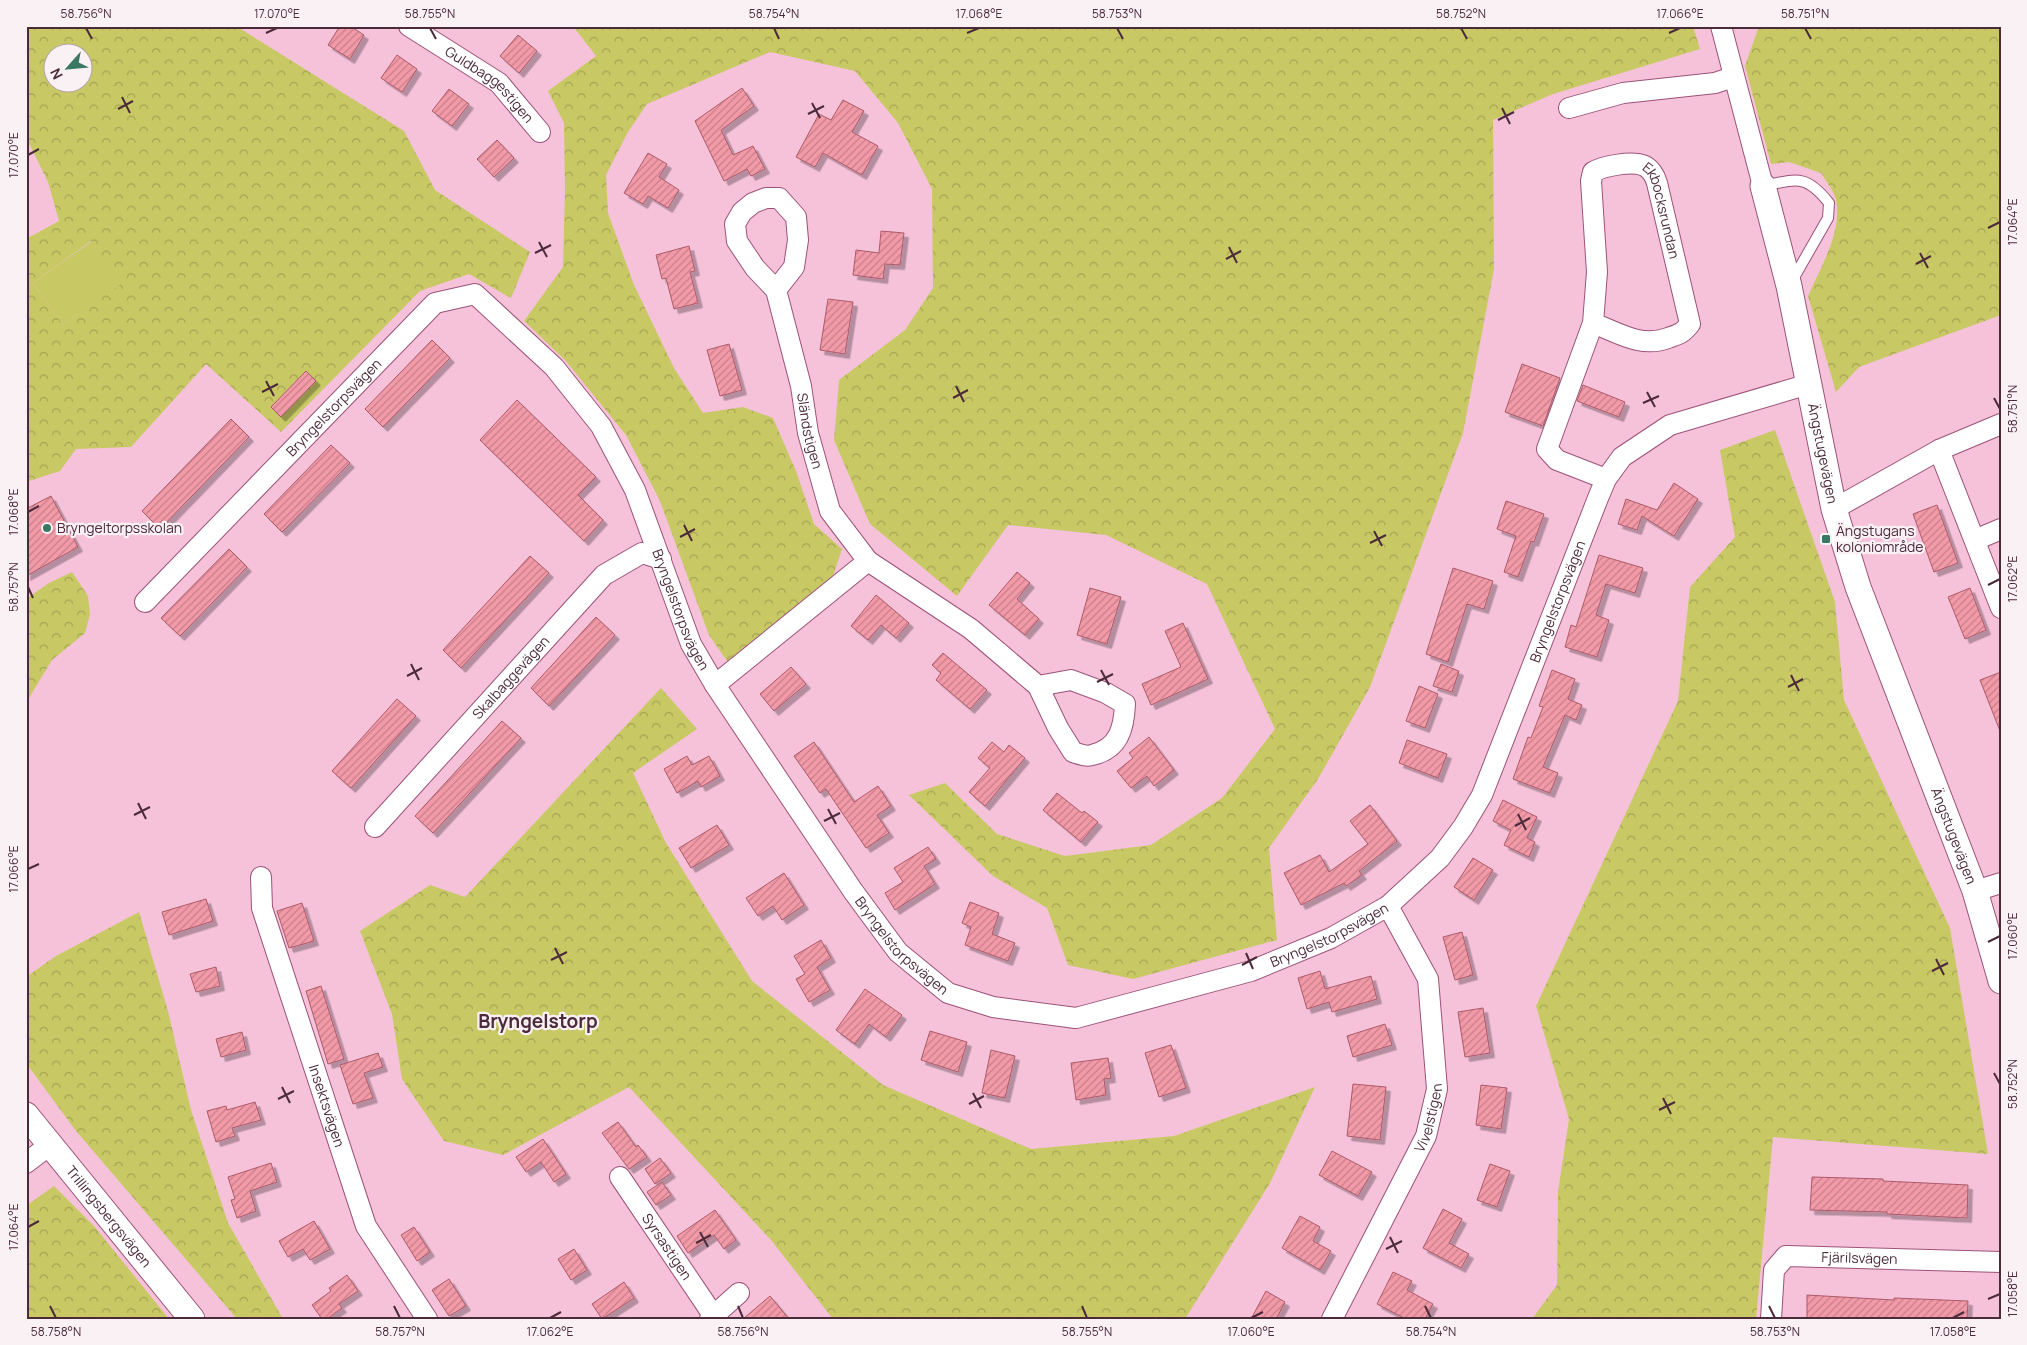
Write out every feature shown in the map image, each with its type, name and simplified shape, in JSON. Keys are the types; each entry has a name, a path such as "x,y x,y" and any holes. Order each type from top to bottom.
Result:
{"street":[{"name":"Guldbaggestigen","path":"409,26 499,83 540,132"},
{"name":"Ängstugevägen","path":"1721,26 1789,286 1834,509 1858,587 1975,891 2001,981"},
{"path":"1569,108 1623,93 1715,83 1733,77"},
{"name":"Ekbocksrundan","path":"1593,323 1642,342 1655,343 1683,333 1690,324 1655,175 1642,164 1624,164 1593,172 1591,181 1597,272 1593,323 1546,449 1557,460 1606,479"},
{"name":"Sländstigen","path":"776,290 801,386 808,433 830,511 868,562 971,629 1038,686 1058,728 1073,752 1091,756 1112,747 1124,725 1125,704 1106,693 1071,680 1038,686"},
{"name":"Bryngelstorpsvägen","path":"145,602 435,303 475,294 554,367 601,426 635,490 691,644 715,685 853,891 898,952 948,994 993,1007 1076,1018 1250,971 1331,938 1388,906 1440,858 1463,827 1482,795 1606,479 1622,457 1670,425 1809,384"},
{"path":"1834,509 1939,450 2001,424"},
{"path":"1939,450 2001,608"},
{"path":"1975,540 2001,530"},
{"name":"Skalbaggevägen","path":"375,827 604,575 642,553 661,559"},
{"path":"715,685 868,562"},
{"name":"Insektsvägen","path":"261,877 262,908 366,1226 426,1319"},
{"path":"1975,891 2001,883"},
{"name":"Vivelstigen","path":"1332,1319 1426,1136 1437,1089 1428,979 1388,906"},
{"name":"Trillingsbergsvägen","path":"26,1115 192,1319"},
{"path":"26,1163 51,1144"},
{"name":"Syrsastigen","path":"620,1177 711,1317 739,1293"},
{"name":"Fjärilsvägen","path":"1771,1319 1774,1270 1786,1256 2001,1262"}],"lane":[{"path":"1763,186 1803,181 1817,188 1829,203 1828,218 1789,286"}],"green space":[{"path":"26,26 236,26 404,131 435,190 530,252 511,298 469,274 420,291 281,432 206,364 131,447 76,449 60,471 26,482 26,239 59,221 48,182 26,137","holes":["91,241 121,284 63,325 33,283"]},
{"path":"573,26 1693,26 1700,49 1553,94 1493,120 1494,269 1463,433 1370,687 1318,779 1269,848 1277,940 1133,979 1068,965 1047,908 993,876 909,795 945,783 997,834 1065,856 1151,845 1222,798 1275,729 1207,584 1106,535 1008,525 957,596 870,524 834,440 839,380 905,330 933,288 932,189 898,123 855,71 770,52 647,104 628,132 606,175 608,213 634,285 674,368 703,413 743,407 773,418 796,471 814,524 842,549 833,576 758,644 727,661 709,635 660,501 626,435 565,360 524,321 563,267 564,123 548,91 596,56"},
{"path":"1759,26 2001,26 2001,315 1859,367 1836,392 1808,296 1824,262 1833,236 1837,212 1836,200 1821,173 1789,162 1771,164 1745,66"},
{"path":"92,241 122,284 63,325 33,283"},
{"path":"1775,430 1835,602 1844,700 1950,928 1988,1154 1773,1137 1756,1319 1532,1319 1557,1285 1558,1192 1569,1119 1536,1006 1678,701 1690,587 1735,537 1720,450"},
{"path":"72,572 88,596 90,614 85,633 52,660 26,703 26,599 49,583"},
{"path":"661,688 697,729 633,773 666,843 752,981 883,1085 1031,1149 1174,1136 1315,1087 1270,1183 1185,1319 833,1319 771,1240 629,1087 503,1155 444,1141 402,1079 392,1014 360,931 430,885 465,897"},
{"path":"139,912 168,1011 191,1110 228,1223 283,1319 237,1319 76,1131 26,1063 26,977 56,956"},
{"path":"54,1186 94,1226 169,1319 26,1319 26,1206"}],"building":[{"path":"340,26 350,26 364,35 350,59 328,45"},
{"path":"518,35 537,51 519,73 500,56"},
{"path":"397,55 417,69 402,92 381,78"},
{"path":"742,88 754,106 721,130 733,155 753,146 765,169 751,176 747,169 724,181 695,121"},
{"path":"449,89 469,104 452,126 432,111"},
{"path":"843,100 864,111 852,132 878,146 862,175 823,153 815,167 796,157 819,114 831,120"},
{"path":"497,140 514,158 494,177 477,159"},
{"path":"648,153 667,164 659,177 679,190 668,208 648,196 643,204 624,193"},
{"path":"881,231 904,233 900,265 885,264 883,279 853,275 856,250 879,253"},
{"path":"689,246 695,271 690,272 698,303 674,309 666,278 662,279 656,255"},
{"path":"828,299 853,302 845,354 820,350"},
{"path":"432,340 450,358 383,427 365,409"},
{"path":"729,344 742,390 720,396 707,350"},
{"path":"1522,364 1560,378 1543,426 1505,412"},
{"path":"306,371 316,381 281,417 271,407"},
{"path":"1583,385 1625,402 1619,417 1577,401"},
{"path":"517,400 596,477 578,495 603,520 584,541 480,440"},
{"path":"231,419 249,437 160,529 142,511"},
{"path":"331,445 350,463 282,532 264,514"},
{"path":"1674,483 1698,499 1674,536 1642,516 1637,530 1618,524 1626,499 1657,510"},
{"name":"Bryngeltorpsskolan","path":"51,496 78,547 26,576 26,509"},
{"path":"1506,501 1544,514 1534,542 1531,541 1518,577 1504,572 1516,536 1497,529"},
{"path":"1937,505 1958,563 1934,572 1913,514"},
{"path":"229,549 247,567 180,636 161,618"},
{"path":"1599,555 1643,568 1635,593 1606,584 1596,615 1609,620 1597,657 1565,647 1571,625 1576,627"},
{"path":"530,556 549,573 461,668 443,650"},
{"path":"1453,568 1493,581 1484,609 1467,604 1448,662 1426,654"},
{"path":"1017,572 1030,583 1017,599 1039,619 1025,635 989,605"},
{"path":"1090,588 1121,597 1107,644 1077,635"},
{"path":"1970,588 1986,630 1965,639 1948,597"},
{"path":"876,595 909,623 896,638 881,625 868,640 851,626"},
{"path":"596,617 615,635 549,706 531,688"},
{"path":"1183,623 1208,679 1151,705 1142,684 1181,667 1165,631"},
{"path":"943,653 987,690 970,709 936,680 941,673 932,665"},
{"path":"1441,664 1459,671 1452,692 1433,686"},
{"path":"791,667 806,684 774,711 760,694"},
{"path":"1552,670 1575,679 1568,699 1582,705 1576,720 1565,715 1543,767 1558,773 1550,793 1513,779 1528,737 1531,738 1543,707 1539,706"},
{"path":"2001,672 2001,731 2000,731 1980,680"},
{"path":"1419,686 1438,694 1425,728 1406,721"},
{"path":"397,699 416,716 351,788 332,771"},
{"path":"502,721 521,738 433,833 415,816"},
{"path":"1149,737 1174,770 1154,786 1147,776 1131,788 1117,771 1133,758 1129,753"},
{"path":"1407,740 1447,754 1438,778 1399,763"},
{"path":"814,742 854,802 878,786 891,806 877,815 889,833 866,848 826,789 820,793 794,756"},
{"path":"992,742 1004,752 1009,745 1025,758 985,806 969,792 990,768 978,758"},
{"path":"687,756 692,765 709,756 720,776 701,787 698,781 677,793 664,769"},
{"path":"1057,793 1082,813 1084,811 1098,822 1081,842 1043,810"},
{"path":"1503,800 1537,817 1527,838 1535,842 1529,857 1504,845 1511,830 1493,821"},
{"path":"1370,805 1397,841 1359,871 1362,875 1346,886 1344,883 1301,905 1284,873 1320,855 1329,872 1368,844 1350,821"},
{"path":"717,825 729,845 691,868 679,848"},
{"path":"928,847 936,859 924,866 935,884 895,910 885,893 903,882 894,868"},
{"path":"1473,858 1493,870 1474,900 1454,887"},
{"path":"784,873 804,905 782,920 773,906 758,916 746,898"},
{"path":"206,899 213,921 169,935 162,912"},
{"path":"970,902 999,913 992,934 1015,943 1008,961 965,945 971,927 962,923"},
{"path":"302,903 314,941 289,948 277,911"},
{"path":"1462,932 1473,975 1455,980 1443,937"},
{"path":"821,940 831,958 817,967 830,990 809,1002 796,979 805,974 794,956"},
{"path":"216,967 220,986 196,992 190,974"},
{"path":"1320,971 1325,989 1371,976 1377,999 1332,1012 1329,1002 1307,1009 1298,978"},
{"path":"321,986 344,1059 328,1064 306,991"},
{"path":"865,989 902,1015 886,1037 869,1024 855,1044 836,1030"},
{"path":"1483,1008 1490,1053 1465,1057 1458,1012"},
{"path":"1385,1024 1392,1045 1353,1057 1347,1036"},
{"path":"930,1031 967,1042 958,1072 921,1060"},
{"path":"242,1032 246,1050 221,1057 216,1039"},
{"path":"1171,1045 1186,1088 1159,1097 1145,1053"},
{"path":"991,1050 1015,1056 1005,1098 982,1093"},
{"path":"378,1053 383,1067 364,1073 373,1098 353,1104 340,1065"},
{"path":"1108,1058 1111,1078 1104,1079 1106,1095 1076,1100 1071,1063"},
{"path":"1353,1084 1386,1087 1380,1140 1347,1136"},
{"path":"1481,1085 1507,1088 1501,1129 1476,1125"},
{"path":"255,1102 261,1120 232,1128 235,1136 216,1142 207,1111 226,1106 227,1110"},
{"path":"618,1122 636,1147 638,1145 647,1157 629,1169 602,1133"},
{"path":"543,1139 566,1174 554,1182 541,1162 526,1172 516,1157"},
{"path":"1332,1151 1372,1172 1358,1196 1319,1175"},
{"path":"660,1158 671,1173 655,1184 645,1169"},
{"path":"271,1163 277,1182 250,1191 256,1211 237,1218 231,1200 235,1199 228,1177"},
{"path":"1490,1164 1510,1171 1497,1207 1477,1200"},
{"path":"1812,1177 1883,1179 1883,1181 1968,1185 1967,1218 1887,1214 1887,1212 1810,1210"},
{"path":"662,1182 671,1195 656,1205 647,1192"},
{"path":"1443,1209 1462,1219 1449,1243 1469,1254 1461,1268 1423,1248"},
{"path":"715,1210 736,1240 724,1249 714,1235 688,1253 677,1236"},
{"path":"1300,1216 1320,1227 1313,1241 1331,1251 1320,1270 1282,1248"},
{"path":"314,1221 330,1249 310,1260 303,1249 288,1257 279,1241"},
{"path":"414,1227 430,1252 417,1261 401,1235"},
{"path":"574,1249 587,1270 571,1280 558,1259"},
{"path":"1393,1272 1412,1281 1407,1290 1433,1304 1425,1319 1406,1319 1377,1304"},
{"path":"347,1275 358,1291 339,1304 342,1308 327,1319 322,1319 312,1305 331,1291 329,1288"},
{"path":"449,1279 466,1306 449,1316 432,1290"},
{"path":"624,1282 634,1298 602,1319 592,1304"},
{"path":"1266,1291 1285,1302 1276,1319 1251,1319"},
{"path":"1807,1295 1894,1300 1894,1298 1968,1301 1967,1319 1807,1319"},
{"path":"770,1296 789,1319 743,1319"}],"place":[{"name":"Bryngeltorpsskolan","path":"47,528"},
{"name":"Ängstugans koloniområde","path":"1826,539"}],"district":[{"name":"Bryngelstorp","path":"538,1021"}]}
